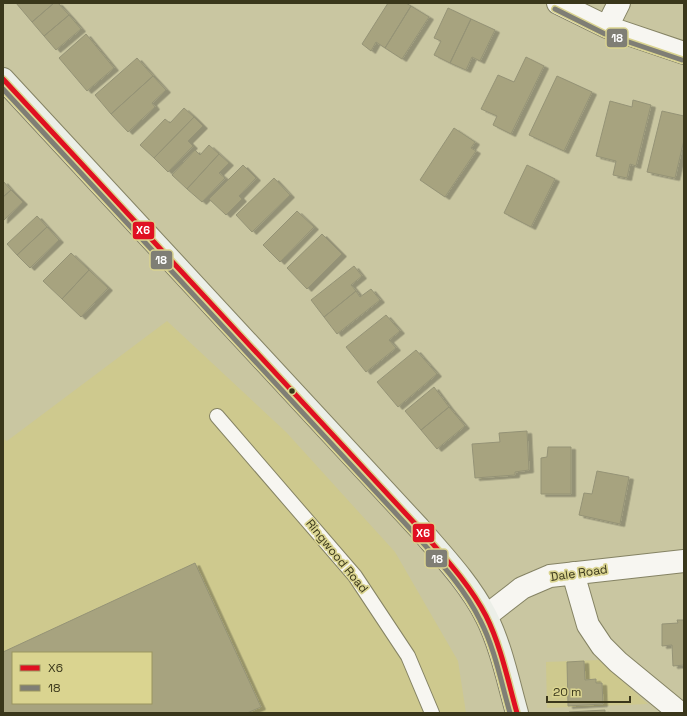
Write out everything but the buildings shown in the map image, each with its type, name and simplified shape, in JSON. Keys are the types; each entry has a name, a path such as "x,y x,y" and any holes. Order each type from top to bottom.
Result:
{"main road":[{"path":"3,80 419,528 458,572 486,616 503,662 517,713"}],"street":[{"path":"558,3 607,27 684,53"},
{"path":"607,27 619,3"},
{"name":"Dale Road","path":"486,616 522,588 550,576 684,561"},
{"path":"574,573 588,625 602,646 618,662 680,713"}],"lane":[{"name":"Ringwood Road","path":"217,416 355,576 408,656 432,713"}],"shaded area":[{"path":"167,321 286,432 395,552 458,661 466,713 3,713 3,439 7,441"},
{"path":"599,660 648,704 547,708 546,662"}],"transit line":[{"name":"18","path":"555,9 605,34 682,60"},
{"name":"X6","path":"3,79 419,528 455,570 472,592 491,627 504,664 517,713"},
{"name":"18","path":"3,89 414,533 450,574 474,608 490,642 510,713"}]}
